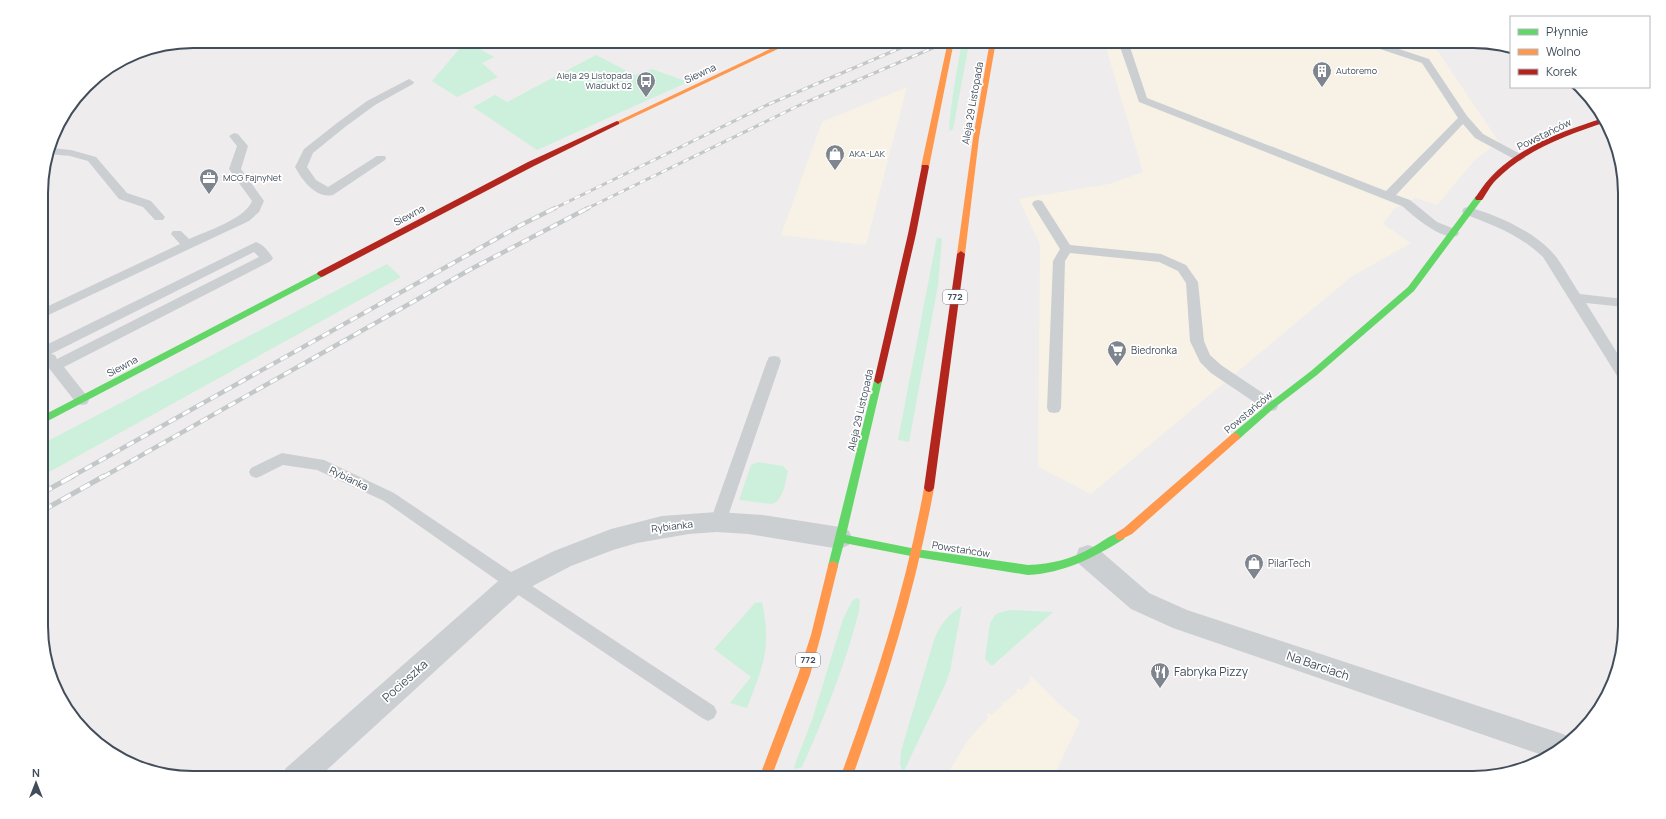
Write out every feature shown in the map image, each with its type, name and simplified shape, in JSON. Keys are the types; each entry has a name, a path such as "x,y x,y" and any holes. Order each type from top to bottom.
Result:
{"street":[{"name":"Siewna","path":"48,417 530,164 777,48"},
{"name":"Aleja 29 Listopada","path":"768,771 808,662 816,635 912,234 950,48"},
{"name":"Aleja 29 Listopada","path":"849,771 879,688 898,626 916,553 929,490 976,138 992,48"},
{"name":"Powstańców","path":"840,538 916,553 1028,570 1045,570 1088,556 1128,531 1271,406 1314,373 1411,289 1494,178 1531,150 1567,133 1600,122"},
{"name":"Rybianka","path":"514,583 552,562 617,536 654,528 718,522 752,525 840,538"},
{"name":"Na Barciach","path":"1088,556 1140,601 1182,620 1556,746"},
{"name":"Pocieszka","path":"304,771 514,583"}],"lane":[{"path":"1125,48 1143,100 1406,203 1433,225 1453,233"},
{"path":"1386,48 1426,61 1463,118 1479,136 1520,158"},
{"path":"381,158 329,192 307,180 301,167 308,151 330,133 371,103 409,82"},
{"path":"1388,196 1463,118"},
{"path":"48,311 245,218 255,209 258,201 235,168 243,146 234,136"},
{"path":"54,151 71,153 92,159 123,196 147,204 159,217"},
{"path":"1038,204 1066,249"},
{"path":"1468,211 1517,231 1534,242 1547,254 1618,365"},
{"path":"177,234 188,245"},
{"path":"48,349 256,246 267,258 55,366"},
{"path":"1066,249 1161,258 1182,268 1192,282 1198,341 1205,358 1216,369 1271,406"},
{"path":"1054,408 1059,261 1066,249"},
{"path":"1576,298 1618,302"},
{"path":"48,358 82,400"},
{"path":"718,522 774,361"},
{"name":"Rybianka","path":"256,472 282,459 319,464 389,497 514,583 708,712"}],"shaded area":[{"path":"1106,48 1436,48 1499,142 1475,160 1437,205 1416,198 1395,208 1383,224 1411,243 1351,277 1091,494 1038,467 1040,245 1019,199 1109,184 1143,172"},
{"path":"907,87 866,245 781,235 822,122"},
{"path":"1031,676 1060,705 1080,721 1056,771 949,771 968,740 988,718 986,715 989,713 991,715 1003,705 1001,703 1005,702 1017,692 1016,690 1018,688 1021,690 1031,681 1029,679"}],"green space":[{"path":"460,48 478,48 494,57 482,63 498,77 457,97 432,81"},
{"path":"961,48 966,48 968,49 953,129 950,131 951,108"},
{"path":"596,55 635,75 652,69 688,82 537,150 473,107 495,95 507,102"},
{"path":"937,237 942,239 938,285 909,442 898,440"},
{"path":"387,264 401,277 48,473 48,441"},
{"path":"758,462 783,466 788,471 782,495 772,504 739,500 751,465"},
{"path":"857,598 860,600 859,611 841,671 819,729 802,767 796,769 794,767 812,720 843,619 852,601"},
{"path":"762,602 765,618 766,645 758,680 747,708 730,703 751,677 714,649 755,603"},
{"path":"962,606 950,671 945,685 904,771 902,771 900,764 901,751 934,640 945,620"},
{"path":"1009,610 1053,612 992,666 985,659 990,623 996,614"}],"railway":[{"path":"553,209 767,105 901,48"},
{"path":"587,208 802,104 933,48"},
{"path":"103,477 471,269 587,208"},
{"path":"71,477 521,225 553,209"},
{"path":"48,490 73,476"},
{"path":"48,508 104,476"}],"traffic: fast":[{"path":"1235,437 1271,406 1314,373 1411,289 1479,198"},
{"path":"48,417 321,274"},
{"path":"833,566 878,381"},
{"path":"840,538 916,553 1028,570 1054,567 1077,560 1120,536"}],"traffic: slow":[{"path":"617,123 777,48"},
{"path":"925,167 950,48"},
{"path":"961,254 976,138 992,48"},
{"path":"1120,536 1128,531 1235,437"},
{"path":"848,771 895,635 914,562 929,488"},
{"path":"768,771 804,675 816,635 833,566"}],"traffic: jam":[{"path":"1479,198 1494,178 1517,159 1561,136 1600,122"},
{"path":"321,274 531,164 617,123"},
{"path":"878,381 912,234 925,167"},
{"path":"929,488 961,254"}],"place":[{"name":"Autoremo","path":"1322,88"},
{"name":"Aleja 29 Listopada Wiadukt 02","path":"646,98"},
{"name":"AKA-LAK","path":"835,171"},
{"name":"MCG FajnyNet","path":"209,195"},
{"name":"Biedronka","path":"1117,367"},
{"name":"PilarTech","path":"1254,580"},
{"name":"Fabryka Pizzy","path":"1160,689"}]}
